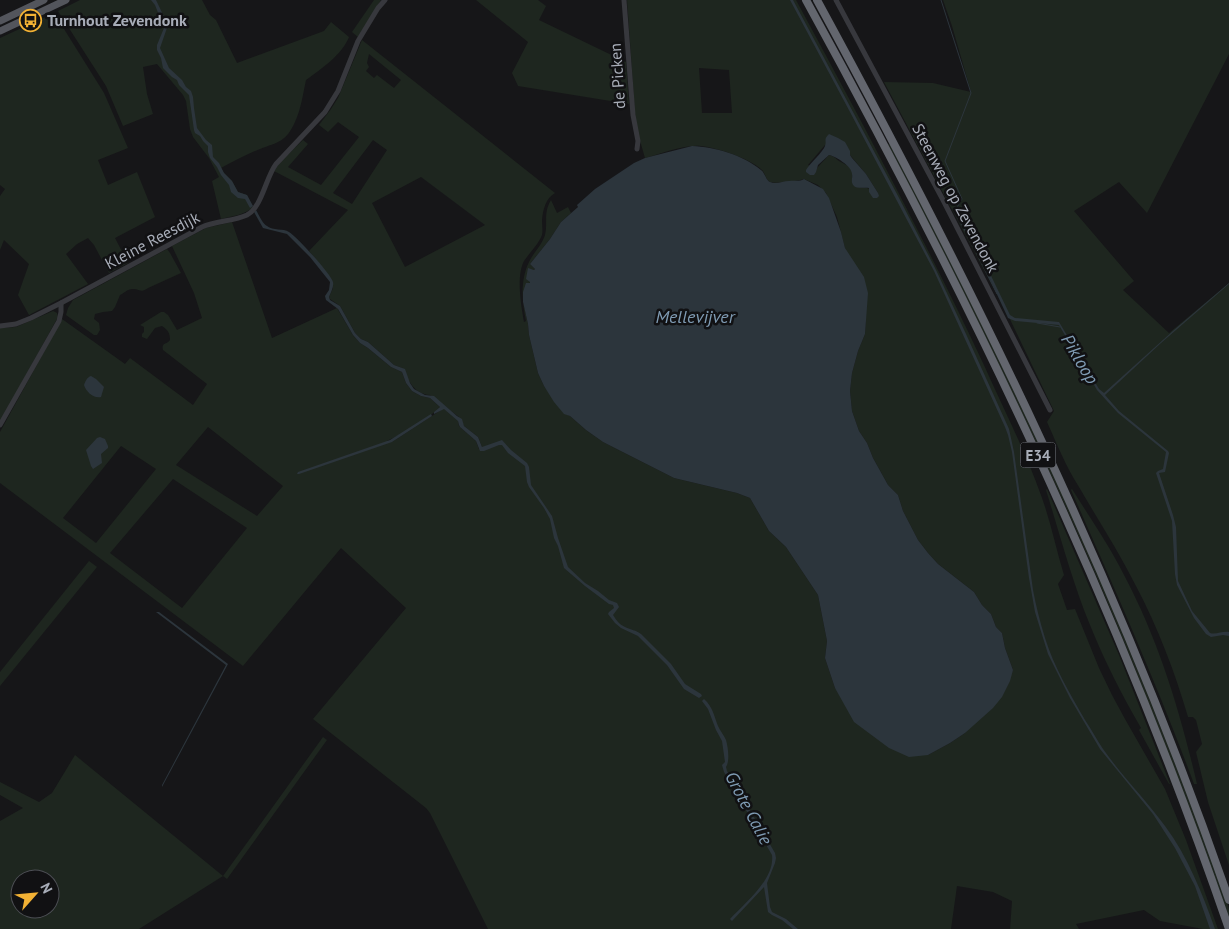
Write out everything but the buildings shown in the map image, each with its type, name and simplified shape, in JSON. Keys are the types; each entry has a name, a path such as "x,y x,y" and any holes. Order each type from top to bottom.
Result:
{"highway":[{"name":"E34","path":"806,0 964,299 1046,474 1126,656 1204,856 1229,929"},
{"name":"E34","path":"817,0 901,157 963,279 1055,469 1089,544 1170,739 1229,900"}],"main road":[{"path":"0,21 44,0"},
{"path":"0,31 51,3 66,0"}],"street":[{"name":"Kleine Reesdijk","path":"0,326 16,324 61,303 202,227 250,213 257,205 270,173 276,164 325,112 338,91 358,41 385,0"},
{"name":"de Picken","path":"624,0 632,115 638,141 637,149"},
{"name":"Steenweg op Zevendonk","path":"836,0 943,200 1050,410"},
{"path":"0,426 59,321 61,303"}],"shaded area":[{"path":"80,0 202,0 210,15 216,20 237,63 324,31 331,22 349,37 336,56 306,80 297,117 288,134 277,143 250,153 221,168 238,192 247,195 253,207 242,214 221,219 212,181 219,177 209,158 193,137 186,101 183,95 157,64 143,67 147,94 153,114 123,126 106,86 58,11"},
{"path":"374,0 381,0 358,37 352,32"},
{"path":"476,0 538,0 546,6 539,20 626,62 629,104 518,86 512,73 528,42"},
{"path":"627,0 796,0 915,226 961,317 1014,430 1036,481 1048,517 1064,575 1058,584 1067,610 1075,609 1112,695 1165,789 1186,840 1218,929 1203,929 1160,921 1144,910 1076,924 1079,929 1010,929 1012,901 993,892 957,886 951,929 488,929 426,808 313,719 406,608 341,548 243,666 0,483 0,432 62,319 125,364 130,358 193,405 207,384 163,350 164,345 170,340 166,329 162,326 155,328 147,339 142,337 144,327 140,325 161,312 168,315 177,330 202,318 194,293 172,246 206,228 232,222 272,338 337,308 360,343 391,367 402,372 406,383 412,391 430,398 440,407 423,421 387,441 392,442 444,408 458,420 459,426 476,441 479,449 482,447 478,437 464,426 459,417 430,395 416,389 402,368 394,365 368,342 361,339 355,333 340,306 330,299 333,288 332,280 309,251 348,210 274,171 280,162 303,140 308,144 288,167 321,185 359,137 338,122 328,132 319,125 338,98 362,40 555,193 549,198 544,208 542,235 524,261 520,274 524,322 526,321 523,303 538,373 544,386 564,413 603,442 674,478 737,493 750,498 769,531 786,547 818,595 827,641 825,658 835,688 928,755 965,733 1013,670 1002,633 996,627 991,614 982,605 974,592 938,564 918,540 903,511 898,495 888,485 859,431 852,411 850,391 852,373 865,334 866,314 837,217 826,193 818,185 804,179 776,183 770,182 762,170 749,161 708,147 687,146 645,158 636,127","holes":["369,54 401,80 394,88 377,75 374,78 366,71 369,67 367,63","699,68 729,70 732,113 702,113","373,140 387,150 352,204 333,193","825,145 850,155 866,174 878,193 868,188 855,186 852,183 851,169 832,156 829,155 817,168 808,165","421,177 485,225 405,267 372,203","208,427 283,486 257,516 176,465","121,446 156,469 96,543 63,518","173,479 247,528 182,608 110,553"]},
{"path":"943,0 1229,0 1229,54 1147,213 1119,182 1074,211 1134,281 1123,290 1169,333 1229,283 1229,865 1208,802 1196,752 1202,744 1196,720 1193,717 1188,717 1172,667 1152,618 1123,561 1066,463 1047,422 1054,411 1007,313 884,82 933,83 971,92"},
{"path":"54,13 104,93 128,148 98,160 108,185 137,172 155,217 115,238 128,263 109,273 94,245 88,238 77,244 66,254 88,284 29,315 18,295 29,264 4,240 0,250 0,196 5,189 0,185 0,38"},
{"path":"888,144 891,145 983,328 1071,513 1133,658 1172,756 1228,905 1229,918 1165,744 1131,658 1071,518 969,304"},
{"path":"551,200 557,213 568,207 571,213 561,222 530,264 535,269 529,269 530,283 523,302 524,276 531,259 545,235 546,214"},
{"path":"167,249 181,273 143,291 130,289 120,295 112,311 95,314 94,319 99,323 100,330 97,335 94,335 66,315 73,300"},
{"path":"53,311 57,313 58,317 0,422 0,328 16,327"},
{"path":"1047,489 1119,655 1170,784 1139,730 1141,728 1095,638 1072,575"},
{"path":"1072,489 1106,542 1148,625 1176,703 1197,784 1194,784 1150,673"},
{"path":"89,561 97,567 0,686 0,672"},
{"path":"323,737 327,740 227,879 223,876"},
{"path":"75,755 223,876 139,929 0,929 0,821 23,808 0,795 0,782 39,802 52,793"}],"water":[{"path":"151,0 156,0 168,25 160,48 169,68 191,91 197,128 212,145 213,157 232,181 238,192 247,195 253,206 250,208 245,199 238,198 231,192 229,185 210,158 208,146 195,133 189,95 179,85 177,80 163,68 157,45 164,28 155,5"},
{"path":"790,0 793,0 936,270 1009,429 1014,452 1034,596 1045,638 1058,670 1079,710 1103,749 1158,816 1181,850 1200,889 1215,929 1210,929 1195,886 1175,848 1153,814 1100,749 1070,698 1048,654 1035,612 1012,452 1005,427 934,271"},
{"path":"829,134 845,142 850,155 866,174 878,193 879,196 877,198 873,198 869,188 854,186 849,168 832,156 829,155 818,165 814,175 806,172 824,148"},
{"name":"Mellevijver","path":"692,146 719,150 746,160 761,170 772,183 804,179 823,189 829,198 845,248 864,277 868,293 865,334 852,373 850,391 852,411 859,431 888,485 898,495 903,511 918,540 938,564 974,592 982,605 991,614 996,627 1002,633 1013,670 1002,697 993,708 965,733 928,755 909,757 889,748 854,722 835,688 825,658 827,641 818,595 786,547 769,531 750,498 737,493 674,478 603,442 570,416 564,414 554,402 538,373 523,302 523,292 526,283 530,283 526,279 528,268 535,269 530,264 561,222 595,189 634,163 645,158"},
{"path":"955,208 957,208 957,213 980,253 1010,315 1015,318 1059,322 1099,389 1104,393 1229,283 1105,395 1119,411 1168,451 1165,472 1159,473 1176,527 1178,581 1192,611 1210,633 1229,632 1229,636 1211,637 1206,634 1194,618 1177,585 1172,521 1156,473 1163,469 1166,452 1118,413 1097,390 1059,325 1015,321 1008,318 982,262 955,214"},
{"path":"256,210 265,225 269,228 289,232 313,256 333,282 330,300 340,306 355,333 394,365 405,369 414,389 425,395 434,396 462,419 464,426 478,437 482,447 502,440 527,463 531,485 552,516 568,567 585,583 609,600 617,603 619,607 613,615 618,622 641,634 671,664 685,684 702,696 699,698 684,689 667,665 638,636 615,623 608,614 614,608 613,605 585,586 564,568 550,519 529,487 525,466 508,453 502,445 480,451 476,441 444,409 434,414 440,407 430,398 412,391 406,383 402,372 391,367 360,343 353,335 338,309 326,300 325,296 329,290 330,282 310,257 287,234 263,228 254,212"},
{"path":"91,376 104,387 101,397 93,396 85,388 84,385 88,377"},
{"path":"431,414 432,416 392,442 297,474 298,472 390,440"},
{"path":"100,437 105,439 108,448 101,454 102,463 93,469 86,450"},
{"path":"156,612 159,612 228,664 162,787 226,665"},
{"path":"704,699 711,708 726,740 728,754 727,771 775,853 775,863 767,883 772,912 786,919 798,929 793,929 768,912 764,887 732,921 730,919 764,882 772,864 772,855 724,772 722,765 725,762 722,741 708,709 702,701"}],"waterway":[{"name":"Pikloop","path":"941,0 971,93 945,161 962,199 956,209"},
{"name":"Pikloop","path":"973,246 997,294"},
{"name":"Pikloop","path":"1037,323 1060,327"}],"place":[{"name":"Turnhout Zevendonk","path":"31,20"}],"water label":[{"name":"Grote Calie","path":"749,808"}]}
